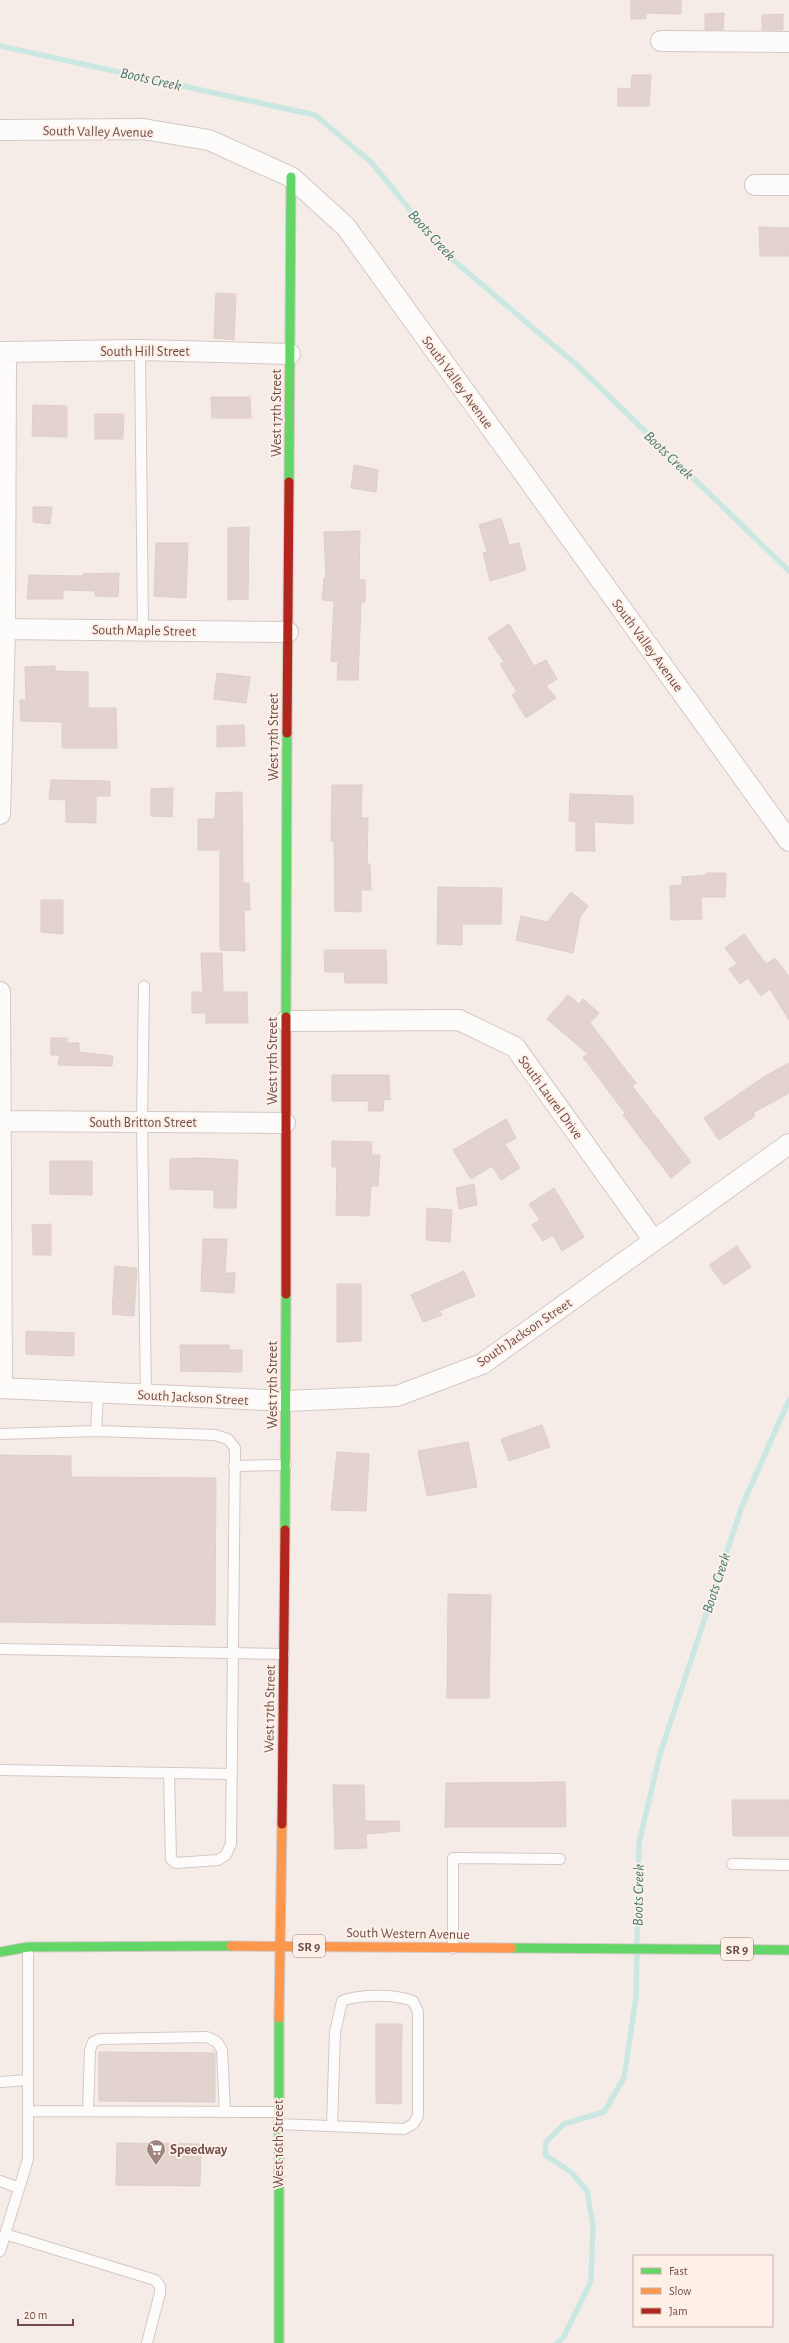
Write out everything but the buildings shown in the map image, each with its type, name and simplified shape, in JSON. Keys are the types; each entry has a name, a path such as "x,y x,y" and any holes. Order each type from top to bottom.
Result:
{"main road":[{"name":"West 17th Street","path":"281,1946 287,1401 285,1123 291,177"},
{"name":"West 16th Street","path":"279,2343 278,2112 281,1946"},
{"name":"South Western Avenue","path":"28,1947 590,1947 789,1950"},
{"name":"SR 9","path":"0,1952 28,1947"}],"street":[{"path":"661,41 789,42"},
{"name":"South Valley Avenue","path":"0,130 150,130 209,140 291,177 346,227 789,841"},
{"path":"755,185 789,185"},
{"name":"South Hill Street","path":"3,352 140,350 290,354"},
{"path":"0,814 3,352"},
{"name":"South Maple Street","path":"2,628 288,632"},
{"path":"0,992 1,1388"},
{"name":"South Laurel Drive","path":"286,1022 458,1020 515,1047 654,1241"},
{"name":"South Britton Street","path":"0,1121 285,1123"},
{"name":"South Jackson Street","path":"1,1388 287,1401 397,1396 482,1364 789,1144"}],"lane":[{"path":"140,350 143,630"},
{"path":"144,986 142,1122 146,1394"},
{"path":"96,1431 98,1392"},
{"path":"0,1434 96,1431 215,1435 228,1440 235,1448 231,1844 226,1855 218,1860 176,1863 171,1859 169,1773"},
{"path":"234,1466 286,1465"},
{"path":"0,1650 284,1654"},
{"path":"0,1770 232,1774"},
{"path":"453,1948 453,1858 560,1859"},
{"path":"732,1864 789,1865"},
{"path":"0,2251 28,2159 28,1947"},
{"path":"278,2124 404,2129 413,2124 418,2116 418,2012 413,2001 403,1997 352,1997 342,2001 334,2032 332,2126"},
{"path":"88,2111 90,2050 94,2042 100,2039 207,2036 217,2042 222,2050 225,2112"},
{"path":"0,2082 28,2080"},
{"path":"28,2111 278,2112"},
{"path":"0,2181 11,2183 19,2188"},
{"path":"5,2234 155,2280 160,2286 160,2293 147,2343"}],"waterway":[{"name":"Boots Creek","path":"0,46 315,115 371,162 445,253 579,367 789,571"},
{"name":"Boots Creek","path":"637,1944 639,1843 660,1754 742,1506 789,1400"},
{"name":"Boots Creek","path":"557,2343 563,2338 591,2281 593,2226 587,2191 571,2172 545,2155 546,2142 564,2124 604,2112 624,2078 636,1997 637,1952"}],"traffic: fast":[{"path":"289,482 291,177"},
{"path":"286,1017 287,733"},
{"path":"285,1530 286,1294"},
{"path":"0,1952 28,1947 231,1946"},
{"path":"512,1948 789,1950"},
{"path":"279,2018 279,2343"}],"traffic: slow":[{"path":"279,2018 282,1824"},
{"path":"231,1946 512,1948"}],"traffic: jam":[{"path":"287,733 289,482"},
{"path":"286,1017 286,1294"},
{"path":"282,1824 285,1530"}],"place":[{"name":"Speedway","path":"156,2166"}]}
